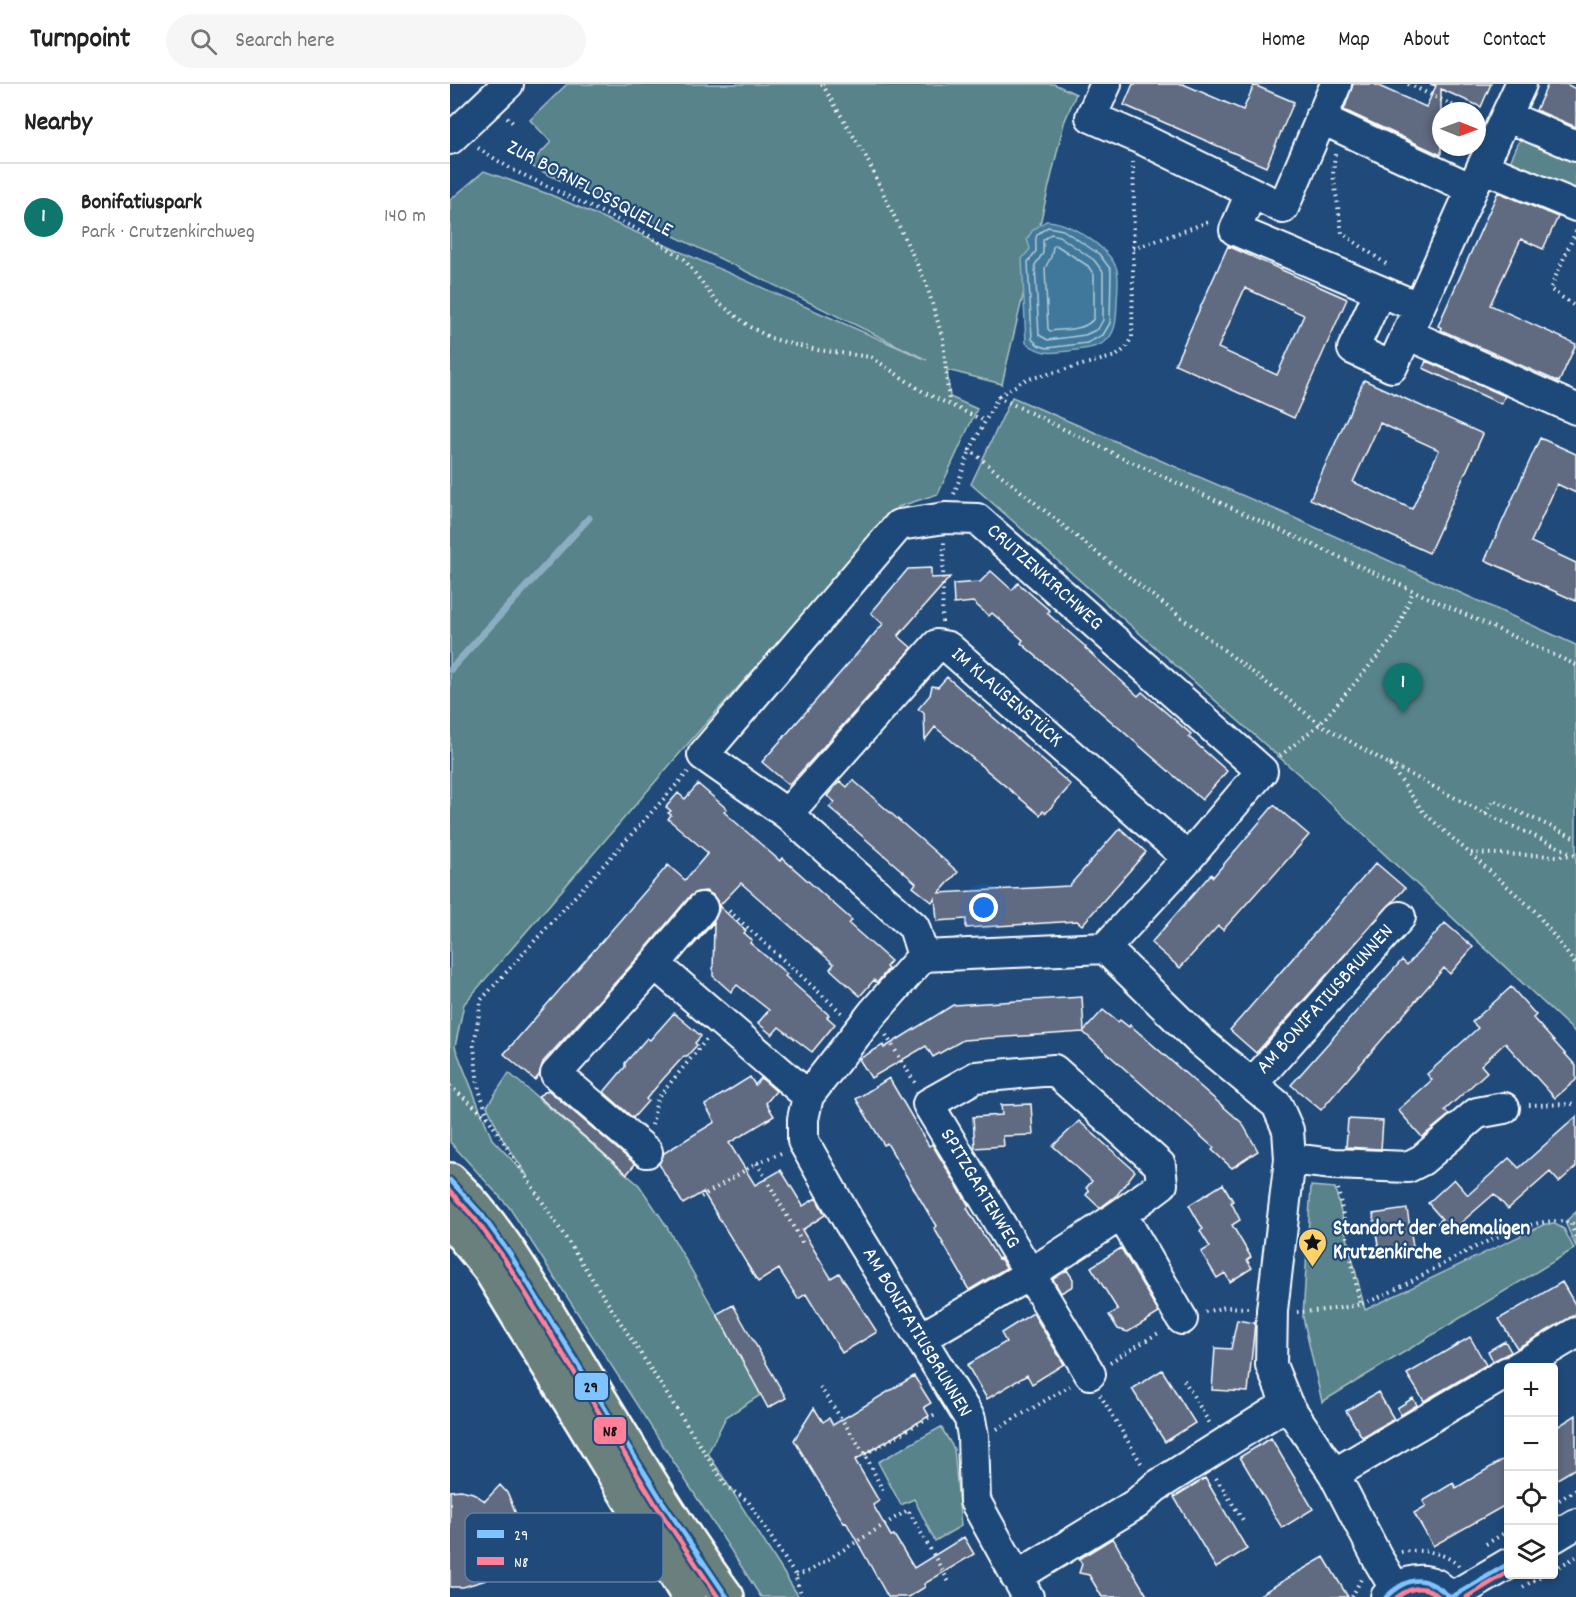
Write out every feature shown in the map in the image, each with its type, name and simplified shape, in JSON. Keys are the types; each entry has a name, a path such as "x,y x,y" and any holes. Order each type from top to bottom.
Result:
{"main road":[{"path":"450,1180 463,1192 512,1255 674,1518 727,1597"},
{"path":"450,1220 489,1268 638,1513"},
{"path":"663,1554 689,1597"}],"street":[{"path":"452,134 508,84"},
{"path":"1106,84 1091,117 1146,141 1283,208"},
{"path":"1267,243 1329,122 1336,84"},
{"path":"1380,291 1353,349 1392,368 1521,84"},
{"path":"1506,116 1576,146"},
{"path":"1329,122 1477,178 1576,206"},
{"path":"1251,193 1235,230 1380,291 1417,310 1576,409"},
{"name":"CRUTZENKIRCHWEG","path":"703,756 898,525 945,518 977,519 1262,771"},
{"name":"IM KLAUSENSTÜCK","path":"787,814 937,645 948,647 1188,858"},
{"path":"703,756 787,814 914,927 923,956"},
{"path":"803,1142 803,1119 808,1096 867,1021 923,956 1105,948 1188,858 1262,771"},
{"path":"647,1152 556,1074 655,964 715,910"},
{"name":"AM BONIFATIUSBRUNNEN","path":"1253,1083 1400,917"},
{"name":"AM BONIFATIUSBRUNNEN","path":"1105,948 1200,1041 1277,1105 1288,1130 1290,1159 1272,1310 1271,1365 1287,1404 1334,1474 1379,1561 1390,1592"},
{"path":"655,964 808,1096"},
{"name":"SPITZGARTENWEG","path":"921,1338 1030,1275 1122,1215 1162,1184 1160,1165 1054,1070 976,1077 928,1104 1030,1275 1090,1374"},
{"path":"1290,1159 1334,1164 1408,1167 1422,1160 1478,1113 1504,1108"},
{"name":"AM BONIFATIUSBRUNNEN","path":"803,1142 849,1222 970,1419 973,1436 975,1502 1022,1587 1136,1504 1155,1487 1287,1404"},
{"path":"1122,1215 1182,1319"},
{"path":"1525,1363 1576,1333"},
{"path":"1334,1474 1504,1375"},
{"path":"1558,1535 1576,1524"},
{"path":"1390,1592 1415,1580 1436,1584 1451,1597 1509,1579"}],"path":[{"path":"822,84 866,157 926,283 943,339 949,404"},
{"path":"1407,84 1446,102"},
{"path":"1329,122 1333,174 1342,232 1417,310"},
{"path":"942,646 945,518 970,450 998,397 1025,380 1116,356 1125,349 1132,337 1134,204 1132,154 1146,141"},
{"name":"ZUR BORNFLOSSQUELLE","path":"486,153 511,169 626,224 665,246 684,259 716,300 750,327 771,338 791,344 871,357 926,393 985,421"},
{"path":"1133,249 1211,221 1238,223"},
{"path":"1576,231 1550,289 1576,307"},
{"path":"998,397 1127,460 1576,665"},
{"path":"970,450 1114,566 1320,724 1389,764 1486,814 1575,855"},
{"path":"1262,771 1320,724 1394,638 1413,591"},
{"path":"703,756 481,1000 474,1046 478,1086 488,1118 727,1487 748,1501 795,1575 802,1597"},
{"path":"1389,764 1424,813 1535,910 1576,965"},
{"path":"1486,814 1493,800 1576,838"},
{"path":"1471,853 1575,855"},
{"name":"SPITZGARTENWEG","path":"715,910 867,1021 928,1104"},
{"path":"647,1152 657,1099 722,1021"},
{"path":"450,1086 488,1118"},
{"path":"1504,1108 1527,1104 1576,1104"},
{"path":"701,1197 757,1163 803,1142"},
{"path":"757,1163 803,1244"},
{"path":"1334,1164 1360,1304"},
{"path":"1571,1223 1576,1238"},
{"path":"1184,1380 1243,1520"},
{"path":"820,1387 865,1454 884,1491"},
{"path":"865,1454 959,1401"},
{"path":"1110,1412 1155,1487"},
{"path":"1558,1501 1576,1490"},
{"path":"795,1575 808,1571 908,1510 949,1581"},
{"path":"1558,1567 1576,1557"},
{"path":"1352,1597 1362,1578"}],"green space":[{"path":"567,84 1054,84 1076,94 1064,123 1002,384 947,370 950,397 977,409 938,494 898,507 693,738 464,1004 455,1047 492,1139 529,1178 503,1140 487,1106 509,1073 639,1185 664,1222 762,1394 726,1417 708,1453 799,1597 761,1597 509,1207 450,1142 450,200 484,171 551,195 927,360 529,165 551,142 530,120"},
{"path":"1522,135 1576,160 1576,192 1510,162"},
{"path":"1012,397 1279,511 1576,645 1576,1033 1305,780 971,484"},
{"path":"1311,1186 1335,1188 1365,1310 1545,1224 1555,1224 1564,1229 1574,1249 1322,1402 1303,1317"},
{"path":"1576,1212 1576,1247 1565,1222"},
{"path":"941,1427 954,1449 961,1526 935,1541 914,1499 901,1505 878,1462"}],"water":[{"path":"1046,221 1065,225 1086,236 1104,251 1116,267 1118,280 1116,323 1111,335 1100,345 1051,353 1037,350 1026,343 1022,259 1030,249 1027,239 1032,231"}],"building":[{"path":"1133,84 1183,84 1243,110 1254,85 1294,102 1266,167 1124,105"},
{"path":"1353,84 1374,84 1426,107 1436,86 1430,84 1491,84 1483,102 1470,102 1441,89 1441,102 1432,102 1432,151 1344,110"},
{"path":"1548,84 1566,84 1576,89 1576,127 1536,110"},
{"path":"1498,192 1558,217 1543,249 1521,239 1490,305 1576,344 1559,382 1441,330 1442,328 1438,326"},
{"path":"1228,246 1347,299 1294,418 1175,364","holes":["1245,288 1304,315 1277,375 1218,348"]},
{"path":"1426,361 1505,396 1501,404 1423,368"},
{"path":"1364,380 1483,434 1429,553 1310,499","holes":["1380,423 1439,450 1412,509 1353,482"]},
{"path":"1540,438 1576,454 1576,493 1557,484 1531,542 1576,563 1576,601 1485,560"},
{"path":"931,568 931,578 950,577 898,636 912,648 789,785 762,762 883,624 871,613 908,569"},
{"path":"991,571 1012,590 1018,583 1050,611 1047,613 1138,696 1142,692 1191,734 1189,737 1227,771 1202,800 1021,643 1023,640 992,613 989,616 973,602 954,604 953,584 980,582"},
{"path":"947,677 1071,785 1046,813 1043,811 1040,815 935,727 925,740 924,713 918,709 930,695 932,686 938,687"},
{"path":"853,780 958,872 939,893 1069,886 1120,828 1146,852 1082,925 1077,921 966,928 966,919 937,921 935,898 932,902 913,887 916,883 829,807 835,802 827,796 840,781 847,787"},
{"path":"698,784 727,809 724,812 780,861 782,858 852,920 849,924 891,961 886,967 888,969 877,983 874,980 860,996 830,969 834,964 741,883 719,906 746,931 744,933 752,940 750,943 787,974 785,976 829,1015 827,1017 835,1024 812,1052 779,1027 772,1035 758,1023 769,1010 737,985 731,992 713,976 714,922 690,949 715,919 719,910 718,902 713,895 706,891 697,892 689,897 642,953 543,1062 535,1080 504,1054 668,865 685,880 708,853 668,819 671,815 668,813 671,811 666,807 678,793 685,799"},
{"path":"1274,805 1309,835 1223,930 1218,926 1180,968 1151,943 1211,874 1213,877"},
{"path":"1376,863 1405,888 1256,1053 1230,1030"},
{"path":"1445,923 1473,947 1450,974 1444,968 1321,1110 1291,1085 1402,960 1407,965"},
{"path":"1511,987 1536,1015 1533,1018 1576,1066 1576,1080 1555,1098 1505,1043 1481,1065 1487,1072 1445,1110 1449,1115 1422,1137 1398,1110 1432,1080 1427,1074 1478,1028 1472,1022"},
{"path":"1082,997 1084,1031 1103,1010 1118,1022 1120,1020 1129,1027 1130,1025 1242,1123 1258,1151 1232,1168 1212,1150 1214,1148 1083,1032 963,1040 933,1057 926,1046 871,1078 859,1059 883,1045 884,1048 953,1005"},
{"path":"674,1013 701,1036 695,1043 697,1045 664,1078 633,1118 604,1092 647,1038 650,1040"},
{"path":"750,1077 755,1085 761,1078 776,1091 766,1103 774,1116 729,1143 755,1185 781,1170 803,1206 816,1198 825,1215 802,1230 831,1278 839,1273 877,1332 842,1353 806,1294 798,1299 779,1269 758,1282 703,1192 683,1204 659,1164 664,1153 715,1122 705,1105"},
{"path":"889,1078 929,1146 932,1144 998,1259 1000,1258 1006,1268 969,1290 934,1228 936,1226 887,1143 884,1145 856,1099"},
{"path":"548,1090 635,1164 627,1174 538,1096"},
{"path":"1031,1104 1033,1135 1003,1136 1004,1146 975,1148 973,1117 1002,1115 1001,1105"},
{"path":"1576,1117 1576,1167 1559,1182 1550,1172 1508,1209 1494,1194 1447,1235 1437,1223 1442,1219 1428,1203 1454,1179 1468,1195 1509,1158 1519,1168"},
{"path":"1348,1119 1383,1121 1381,1149 1346,1147"},
{"path":"1079,1121 1135,1171 1117,1195 1100,1208 1086,1195 1089,1191 1086,1188 1092,1181 1053,1146"},
{"path":"1223,1184 1240,1220 1232,1225 1251,1257 1247,1260 1252,1268 1230,1282 1225,1273 1217,1278 1201,1252 1210,1247 1189,1205"},
{"path":"1407,1209 1413,1246 1379,1251 1373,1214"},
{"path":"1121,1248 1159,1313 1128,1332 1118,1329 1109,1315 1118,1310 1091,1267"},
{"path":"1067,1270 1073,1279 1073,1286 1061,1293 1053,1279"},
{"path":"1562,1282 1576,1306 1576,1314 1517,1348 1499,1319"},
{"path":"733,1305 786,1398 768,1408 717,1314"},
{"path":"1033,1313 1064,1364 1032,1384 1027,1375 987,1399 967,1365 1006,1342 1001,1333"},
{"path":"1237,1320 1255,1323 1248,1392 1212,1390 1215,1348 1231,1349"},
{"path":"1470,1337 1486,1365 1424,1401 1407,1374"},
{"path":"1505,1341 1511,1352 1493,1361 1488,1351"},
{"path":"1162,1370 1195,1423 1165,1442 1132,1389"},
{"path":"914,1376 931,1403 924,1407 929,1416 855,1460 879,1501 873,1505 891,1536 894,1535 914,1568 964,1537 974,1554 924,1584 925,1587 909,1597 888,1597 846,1522 844,1523 794,1440 814,1408 823,1422 829,1418 833,1425"},
{"path":"1378,1392 1394,1419 1362,1437 1346,1411"},
{"path":"1413,1398 1417,1405 1401,1415 1397,1408"},
{"path":"1576,1415 1576,1468 1558,1479 1558,1471 1558,1426"},
{"path":"1271,1438 1313,1509 1282,1528 1240,1457"},
{"path":"1504,1459 1504,1506 1433,1546 1414,1513 1426,1506 1423,1501 1453,1483 1456,1488"},
{"path":"1205,1478 1247,1549 1216,1568 1174,1497"},
{"path":"500,1485 508,1494 515,1513 465,1513 465,1582 479,1582 463,1587 450,1587 450,1491 461,1490 473,1493 485,1501"},
{"path":"1113,1538 1148,1597 1102,1597 1089,1575 1079,1573 1082,1564 1079,1559"},
{"path":"1324,1557 1348,1597 1256,1597 1293,1575"}],"waterway":[{"path":"450,670 589,518"}],"transit line":[{"name":"29","path":"450,1180 482,1215 510,1254 662,1501 727,1597"},
{"name":"N8","path":"450,1191 476,1220 504,1258 661,1513"},
{"name":"N8","path":"663,1515 718,1597"},
{"name":"29","path":"1452,1597 1504,1566"},
{"name":"N8","path":"1467,1597 1504,1574"},
{"name":"29","path":"1386,1597 1403,1584 1418,1580 1434,1585 1450,1597"},
{"name":"N8","path":"1397,1597 1418,1588 1429,1590 1439,1597"}],"place":[{"name":"Bonifatiuspark","path":"1403,713"},
{"name":"Standort der ehemaligen Krutzenkirche","path":"1312,1268"}]}
